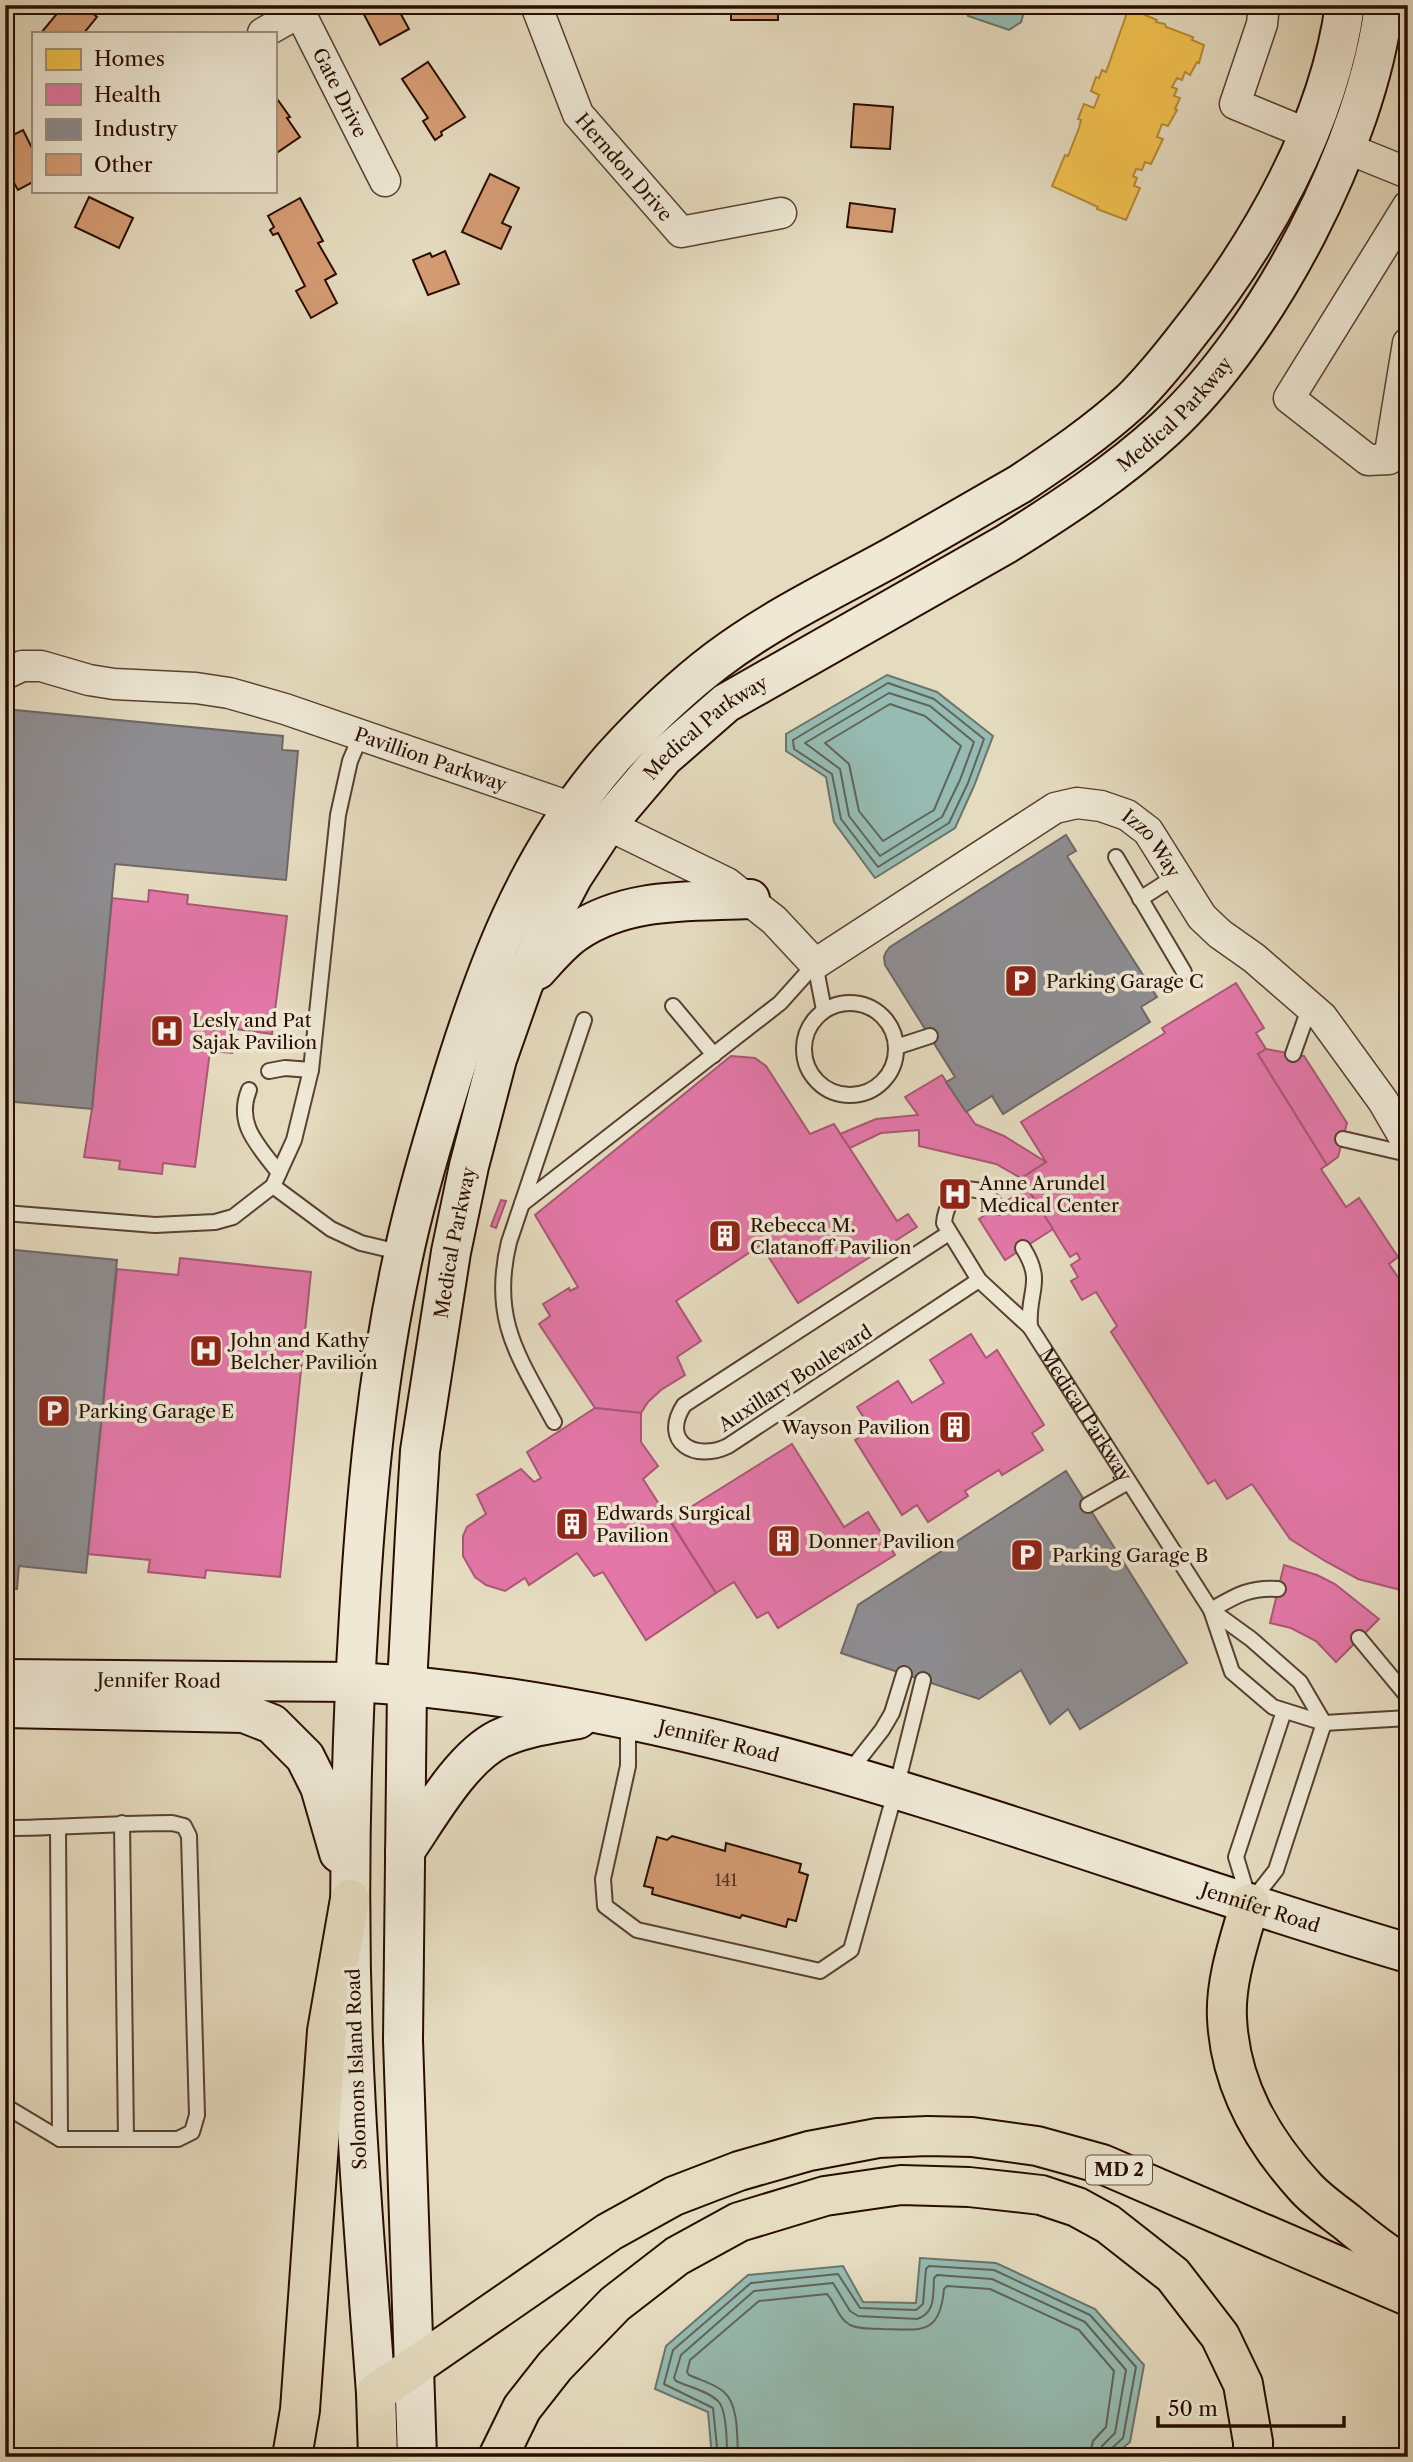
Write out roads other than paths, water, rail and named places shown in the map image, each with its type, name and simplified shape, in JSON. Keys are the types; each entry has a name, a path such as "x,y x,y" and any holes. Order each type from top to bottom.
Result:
{"highway":[{"path":"292,2457 300,2410 327,2031 350,1899"},
{"path":"1250,1903 1236,1956 1227,2015 1230,2047 1240,2088 1263,2135 1308,2190 1387,2255 1408,2267"},
{"name":"MD 2","path":"376,2393 610,2232 674,2196 739,2171 809,2151 878,2138 971,2137 1037,2147 1102,2164 1408,2295"},
{"path":"498,2457 522,2408 555,2366 615,2304 677,2256 739,2221 825,2196 901,2186 969,2187 1041,2195 1077,2207 1108,2224 1172,2275 1220,2336 1243,2384 1253,2457"},
{"name":"Solomons Island Road","path":"376,2393 378,2457"}],"main road":[{"name":"Medical Parkway","path":"355,1682 371,1452 383,1361 403,1253 472,1011 500,937 530,878 573,808 613,757 655,714 717,660 781,618 1020,484 1091,435 1132,400 1223,291 1256,241 1308,134 1325,92 1342,29 1345,5"},
{"name":"Medical Parkway","path":"407,1685 420,1451 438,1330 469,1166 497,1059 523,985 553,914 573,876 607,824 664,757 726,703 1006,544 1097,485 1166,428 1189,404 1246,336 1283,277 1315,216 1346,148 1365,89 1384,5"},
{"path":"523,985 554,951 576,932 621,910 676,901 750,899"},
{"name":"Jennifer Road","path":"5,1679 355,1682 407,1685 616,1716 846,1774 1408,1952"},
{"name":"Solomons Island Road","path":"355,1682 350,1899 356,2107 376,2393"},
{"path":"407,1685 403,2040 417,2457"},
{"path":"5,1708 244,1713 272,1724 305,1757 320,1787 350,1899"},
{"path":"405,1851 464,1766 488,1746 524,1729 616,1716"}],"street":[{"name":"Herndon Drive","path":"536,5 578,114 681,232 781,213"},
{"path":"1264,5 1262,24 1234,104 1308,134"},
{"path":"264,32 298,9"},
{"name":"Gate Drive","path":"298,9 385,181"},
{"path":"1346,148 1408,173"},
{"path":"1408,206 1289,398 1368,460 1389,458 1408,343"},
{"name":"Pavillion Parkway","path":"5,674 22,666 41,666 101,682 196,688 229,693 285,709 573,808 727,883 774,920 815,964"},
{"name":"Izzo Way","path":"815,964 1055,808 1077,803 1101,806 1127,815 1147,831 1202,917 1322,1017 1383,1101 1408,1144"}],"lane":[{"path":"5,1213 155,1225 215,1222 240,1212 276,1180 294,1140 311,1070 338,815 350,761 361,735"},
{"path":"1116,858 1184,972"},
{"path":"1140,899 1176,876"},
{"path":"815,964 824,1010"},
{"path":"522,1204 780,1003 815,964"},
{"path":"837,1004 864,1005 876,1011 892,1031 896,1047 892,1067 875,1087 863,1092 839,1093 816,1080 807,1065 804,1045 807,1031 824,1010 837,1004"},
{"path":"673,1006 714,1055"},
{"path":"1293,1054 1310,1006"},
{"path":"554,1422 513,1345 504,1308 503,1267 584,1020"},
{"path":"896,1047 930,1036"},
{"path":"270,1071 285,1068 311,1070"},
{"path":"249,1090 243,1104 245,1119 276,1180 331,1229 361,1243 403,1253"},
{"path":"1343,1139 1408,1154"},
{"path":"949,1233 944,1223 945,1212 948,1203 958,1192 968,1189 983,1193 993,1200 997,1207"},
{"name":"Auxillary Boulevard","path":"949,1233 684,1405 675,1424 676,1436 682,1445 692,1451 717,1452 728,1447 979,1280"},
{"name":"Medical Parkway","path":"949,1233 979,1280 1030,1327 1210,1610 1233,1672 1273,1707 1324,1723 1408,1717"},
{"path":"1023,1248 1035,1274 1029,1310 1030,1327"},
{"path":"1088,1505 1129,1482"},
{"path":"1210,1610 1259,1587 1278,1589"},
{"name":"Medical Parkway","path":"1210,1610 1251,1639 1300,1682 1324,1723"},
{"path":"1359,1638 1408,1697"},
{"path":"846,1774 882,1730 892,1713 904,1674"},
{"path":"616,1716 628,1766 603,1879 605,1906 637,1930 820,1970 851,1950 923,1681"},
{"path":"1250,1903 1236,1857 1284,1711"},
{"path":"1250,1903 1276,1870 1324,1723"},
{"path":"122,1823 126,2139"},
{"path":"5,1828 58,1828 122,1823 172,1823 184,1826 189,1836 197,2115 192,2133 178,2139 60,2138 5,2106"},
{"path":"58,1828 60,2138"}],"water":[{"path":"964,5 1026,5 1021,22 1009,30 968,16"},
{"path":"887,675 937,692 993,736 955,828 875,878 834,822 826,777 786,751 786,734"},
{"path":"920,2258 996,2263 1095,2309 1144,2365 1130,2442 1112,2457 712,2457 708,2412 655,2389 666,2346 748,2275 843,2266 863,2302 916,2303"}],"place":[{"name":"Parking Garage C","path":"1021,981"},
{"name":"Lesly and Pat Sajak Pavilion","path":"167,1031"},
{"name":"Anne Arundel Medical Center","path":"955,1194"},
{"name":"Rebecca M. Clatanoff Pavilion","path":"725,1236"},
{"name":"John and Kathy Belcher Pavilion","path":"206,1351"},
{"name":"Parking Garage E","path":"54,1411"},
{"name":"Wayson Pavilion","path":"955,1427"},
{"name":"Edwards Surgical Pavilion","path":"572,1524"},
{"name":"Donner Pavilion","path":"784,1541"},
{"name":"Parking Garage B","path":"1027,1555"}]}
